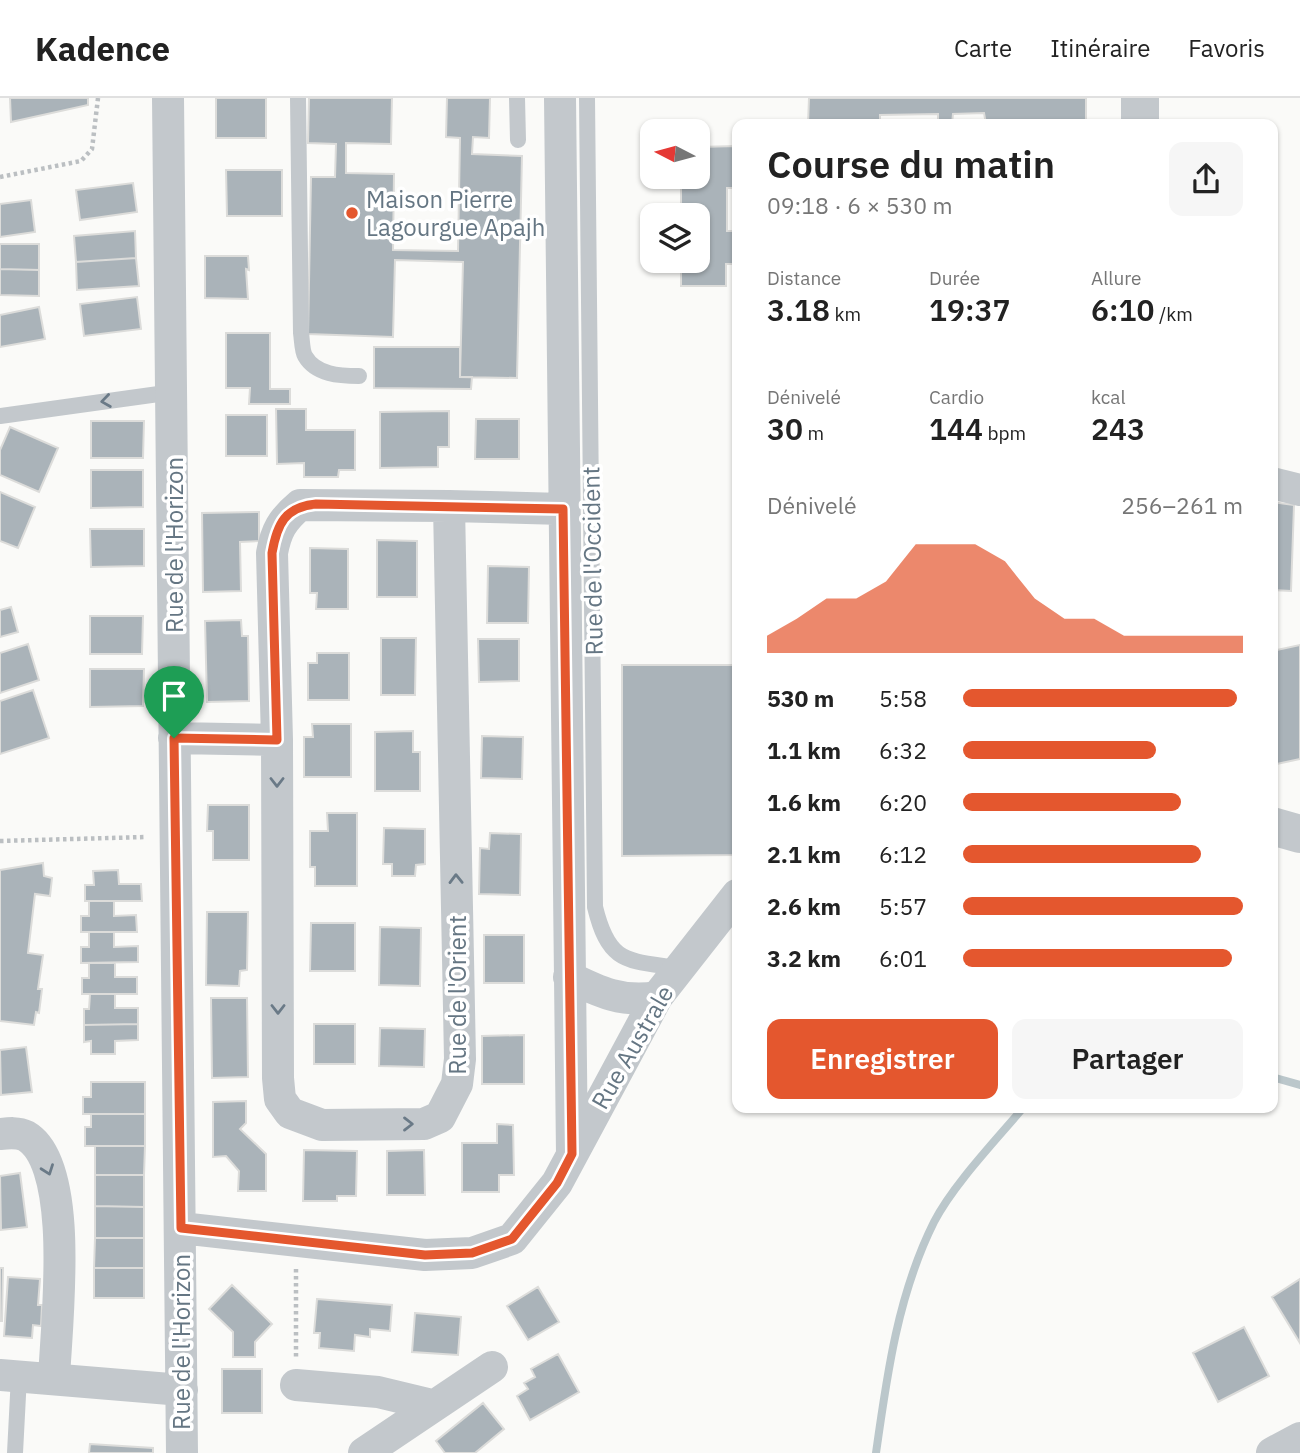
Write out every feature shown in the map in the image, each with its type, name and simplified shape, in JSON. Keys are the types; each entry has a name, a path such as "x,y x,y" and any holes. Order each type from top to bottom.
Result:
{"street":[{"name":"Rue de l'Horizon","path":"168,98 182,1453"},
{"name":"Rue de l'Occident","path":"560,98 572,1154"},
{"path":"1140,98 1140,119"},
{"path":"1278,485 1300,491"},
{"name":"Rue de l'Orient","path":"449,506 460,1059 457,1084 440,1117 424,1124 322,1125 290,1113 280,1099 277,740 272,553 275,533 284,518 300,505 449,506 563,509"},
{"path":"174,738 277,740"},
{"path":"1278,828 1300,834"},
{"name":"Rue Australe","path":"181,1228 425,1255 472,1253 512,1239 557,1183 657,997 732,901"},
{"path":"569,976 617,998 637,1000 657,997"},
{"path":"0,1134 24,1135 35,1143 57,1194 60,1234 54,1379"},
{"path":"364,1453 492,1367"},
{"path":"9,1376 182,1390"},
{"path":"296,1385 378,1392 432,1405"},
{"path":"1272,1453 1300,1438"}],"lane":[{"path":"298,98 301,333 305,356 319,369 336,376 359,376"},
{"path":"517,98 518,140"},
{"name":"Rue de l'Occident","path":"587,98 595,907 601,930 613,950 627,960 678,968"},
{"path":"0,416 173,392"},
{"path":"9,1376 15,1453"}],"path":[{"path":"0,177 81,161 88,156 92,149 98,98"},
{"path":"0,841 175,836"},
{"path":"296,1240 296,1385"}],"building":[{"path":"10,98 88,98 88,105 11,122"},
{"path":"216,98 266,98 266,138 216,138"},
{"name":"Maison Pierre Lagourgue Apajh","path":"309,98 392,98 391,144 346,143 346,173 394,174 393,250 458,251 460,138 446,137 447,98 490,98 489,138 473,137 472,154 522,156 517,378 460,377 463,262 395,260 393,337 308,334 311,177 335,177 336,144 308,143"},
{"path":"809,98 1086,98 1086,119 985,119 984,113 953,114 952,119 938,119 938,114 880,115 880,119 808,119"},
{"path":"732,146 732,188 727,188 727,231 732,231 732,264 726,264 726,286 681,286 681,273 710,273 710,203 681,203 681,189 710,189 710,147"},
{"path":"226,170 282,170 282,216 227,216"},
{"path":"133,183 137,212 80,220 76,190"},
{"path":"31,200 35,232 0,237 0,204"},
{"path":"135,231 136,258 76,262 74,236"},
{"path":"0,244 39,244 39,270 0,269"},
{"path":"205,256 248,256 248,299 205,298"},
{"path":"136,258 139,286 77,290 76,262"},
{"path":"0,269 39,270 39,296 0,295"},
{"path":"137,297 141,329 84,336 80,304"},
{"path":"39,307 45,339 0,347 0,315"},
{"path":"226,333 270,333 270,389 290,389 290,404 249,404 250,388 226,388"},
{"path":"374,347 460,347 460,377 472,377 471,389 374,388"},
{"path":"276,409 306,409 306,430 355,430 355,470 339,470 338,477 304,477 304,463 277,464"},
{"path":"449,411 449,447 438,447 438,467 380,468 380,412"},
{"path":"226,415 267,415 267,456 226,456"},
{"path":"476,419 519,419 519,459 475,459"},
{"path":"91,421 144,421 143,458 91,458"},
{"path":"10,427 58,448 39,492 0,475 0,450"},
{"path":"91,470 143,470 143,507 91,508"},
{"path":"0,492 35,507 18,548 0,541"},
{"path":"1278,503 1294,505 1291,591 1278,590"},
{"path":"259,512 259,541 240,542 241,591 203,592 202,513"},
{"path":"90,529 144,529 144,566 91,567"},
{"path":"377,540 417,541 417,597 377,597"},
{"path":"310,548 348,549 348,609 316,609 317,593 310,593"},
{"path":"488,566 529,567 528,623 487,623"},
{"path":"11,607 18,632 0,637 0,610"},
{"path":"90,616 143,616 142,654 90,654"},
{"path":"241,620 242,636 248,636 249,701 207,702 205,621"},
{"path":"381,638 416,638 415,695 381,695"},
{"path":"478,639 519,639 519,681 479,682"},
{"path":"28,644 39,680 0,693 0,653"},
{"path":"1300,645 1300,759 1278,764 1278,650"},
{"path":"317,653 349,653 349,700 308,700 308,663 317,663"},
{"path":"622,665 732,665 732,855 622,856"},
{"path":"90,669 144,669 143,706 90,707"},
{"path":"33,690 49,738 0,754 0,701"},
{"path":"312,724 351,724 351,777 304,777 304,737 313,737"},
{"path":"413,731 413,752 420,752 420,791 375,791 375,732"},
{"path":"482,736 523,737 522,779 481,778"},
{"path":"208,805 249,805 249,860 213,860 213,831 207,831"},
{"path":"327,813 357,813 357,886 315,886 315,867 310,867 310,831 328,831"},
{"path":"384,828 425,829 425,864 416,865 415,876 392,876 392,864 383,864"},
{"path":"490,833 521,834 520,895 479,894 480,848 489,849"},
{"path":"43,863 44,876 52,878 50,896 35,894 28,953 43,955 38,989 42,989 39,1013 36,1012 34,1025 0,1021 0,870"},
{"path":"118,870 119,884 141,884 142,901 85,901 85,885 94,885 93,871"},
{"path":"89,901 114,901 114,916 136,915 137,932 81,932 81,916 89,916"},
{"path":"207,912 248,912 247,970 240,971 239,986 206,985"},
{"path":"311,923 355,923 355,971 310,971"},
{"path":"380,927 421,928 420,986 379,985"},
{"path":"89,932 114,932 114,947 138,946 138,962 81,963 81,947 89,947"},
{"path":"484,935 524,935 524,983 484,983"},
{"path":"89,963 115,963 115,977 137,977 137,994 82,994 82,978 89,978"},
{"path":"90,994 115,994 115,1008 138,1008 138,1024 84,1025 84,1009 89,1009"},
{"path":"211,998 247,998 248,1077 212,1078"},
{"path":"138,1024 138,1040 115,1041 115,1054 91,1054 91,1041 84,1042 84,1025"},
{"path":"314,1024 355,1024 355,1064 314,1064"},
{"path":"380,1028 425,1029 424,1067 379,1066"},
{"path":"524,1035 524,1084 482,1084 482,1036"},
{"path":"26,1047 32,1092 1,1095 0,1050"},
{"path":"91,1082 145,1082 145,1114 83,1114 83,1097 91,1097"},
{"path":"246,1101 246,1123 240,1129 266,1154 266,1191 238,1191 239,1171 226,1156 213,1157 213,1102"},
{"path":"91,1114 145,1114 145,1146 85,1146 85,1127 91,1127"},
{"path":"497,1124 513,1125 514,1175 499,1175 499,1192 462,1192 462,1143 497,1143"},
{"path":"95,1146 145,1146 144,1175 95,1175"},
{"path":"304,1150 357,1151 356,1196 337,1196 337,1201 303,1201"},
{"path":"424,1150 425,1195 387,1195 387,1151"},
{"path":"20,1173 27,1227 1,1230 0,1176"},
{"path":"95,1175 144,1175 144,1207 95,1206"},
{"path":"95,1206 144,1207 144,1238 95,1238"},
{"path":"95,1238 144,1238 144,1268 94,1268"},
{"path":"0,1268 3,1268 2,1321 0,1321"},
{"path":"94,1268 144,1268 144,1298 94,1298"},
{"path":"8,1277 40,1279 38,1305 42,1305 41,1326 33,1325 32,1338 4,1336"},
{"path":"1300,1279 1300,1343 1272,1297"},
{"path":"232,1285 272,1324 255,1342 255,1357 233,1357 233,1332 209,1309"},
{"path":"538,1287 559,1322 528,1340 507,1306"},
{"path":"317,1299 392,1305 390,1331 370,1329 370,1337 355,1335 354,1351 319,1348 320,1333 314,1333"},
{"path":"415,1313 461,1317 458,1355 412,1352"},
{"path":"1244,1327 1269,1376 1218,1402 1193,1353"},
{"path":"558,1354 579,1392 530,1420 517,1396 528,1389 524,1383 535,1377 531,1369"},
{"path":"222,1369 262,1369 262,1413 222,1413"},
{"path":"483,1403 504,1429 475,1453 445,1453 436,1441"},
{"path":"90,1444 153,1448 153,1453 89,1453"}],"waterway":[{"path":"1278,1079 1300,1085"},
{"path":"876,1453 896,1335 911,1277 922,1249 934,1222 952,1193 1019,1113"}],"place":[{"name":"Maison Pierre Lagourgue Apajh","path":"352,213"}],"route":[{"path":"300,505 563,509 572,1154 557,1183 512,1239 472,1253 425,1255 181,1228 174,738 277,740 272,553 275,533 284,518 300,505"}]}
